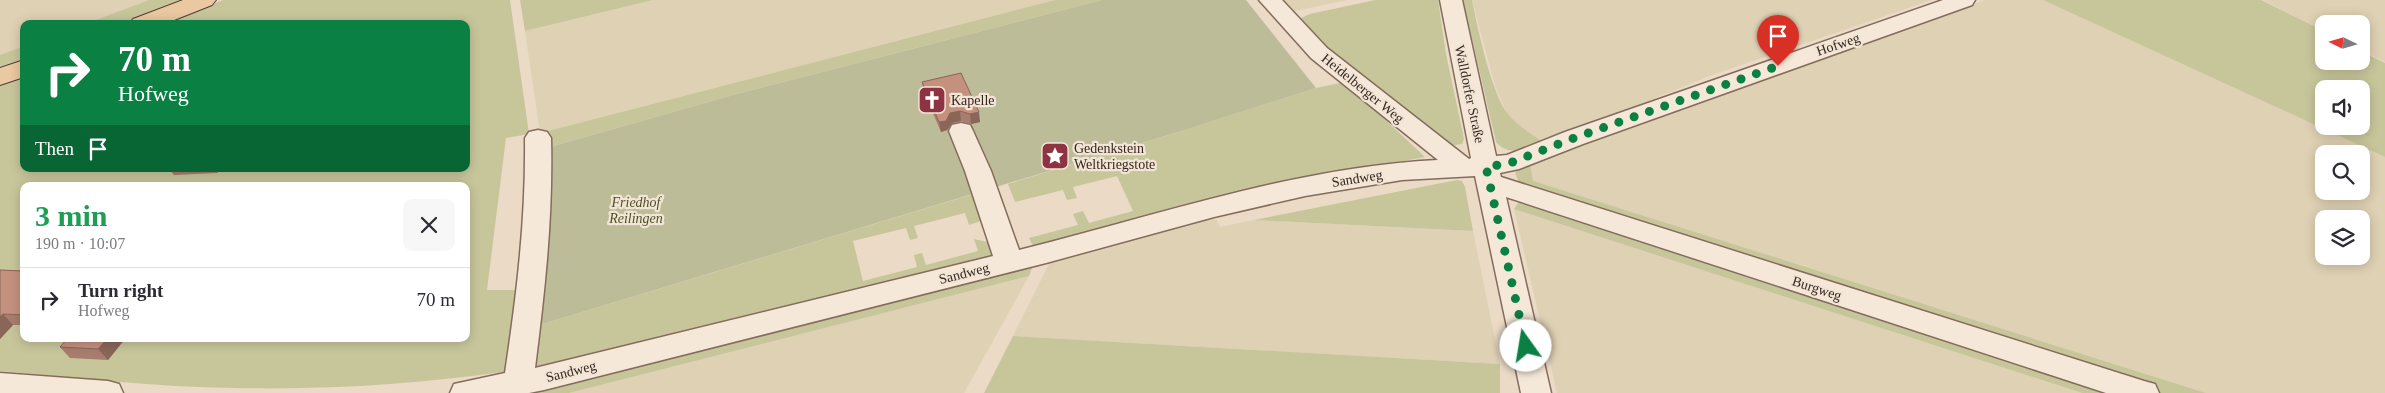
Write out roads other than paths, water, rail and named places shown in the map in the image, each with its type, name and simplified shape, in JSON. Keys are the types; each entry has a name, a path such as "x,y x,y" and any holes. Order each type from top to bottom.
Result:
{"main road":[{"path":"152,20 204,0"},
{"path":"0,77 20,70"}],"street":[{"name":"Heidelberger Weg","path":"1270,0 1320,53 1480,173"},
{"name":"Walldorfer Straße","path":"1452,0 1480,173 1536,393"},
{"name":"Hofweg","path":"1480,173 1964,0"},
{"path":"960,131 978,171 1009,261"},
{"path":"518,384 534,269 539,190 538,138"},
{"name":"Sandweg","path":"465,393 518,384 1214,208 1304,187 1402,171 1480,173"},
{"name":"Burgweg","path":"1480,173 2144,393"},
{"path":"0,385 108,393"}],"place":[{"name":"Kapelle","path":"932,100"},
{"name":"Gedenkstein Weltkriegstote","path":"1055,156"}],"park label":[{"name":"Friedhof Reilingen","path":"636,210"}]}
